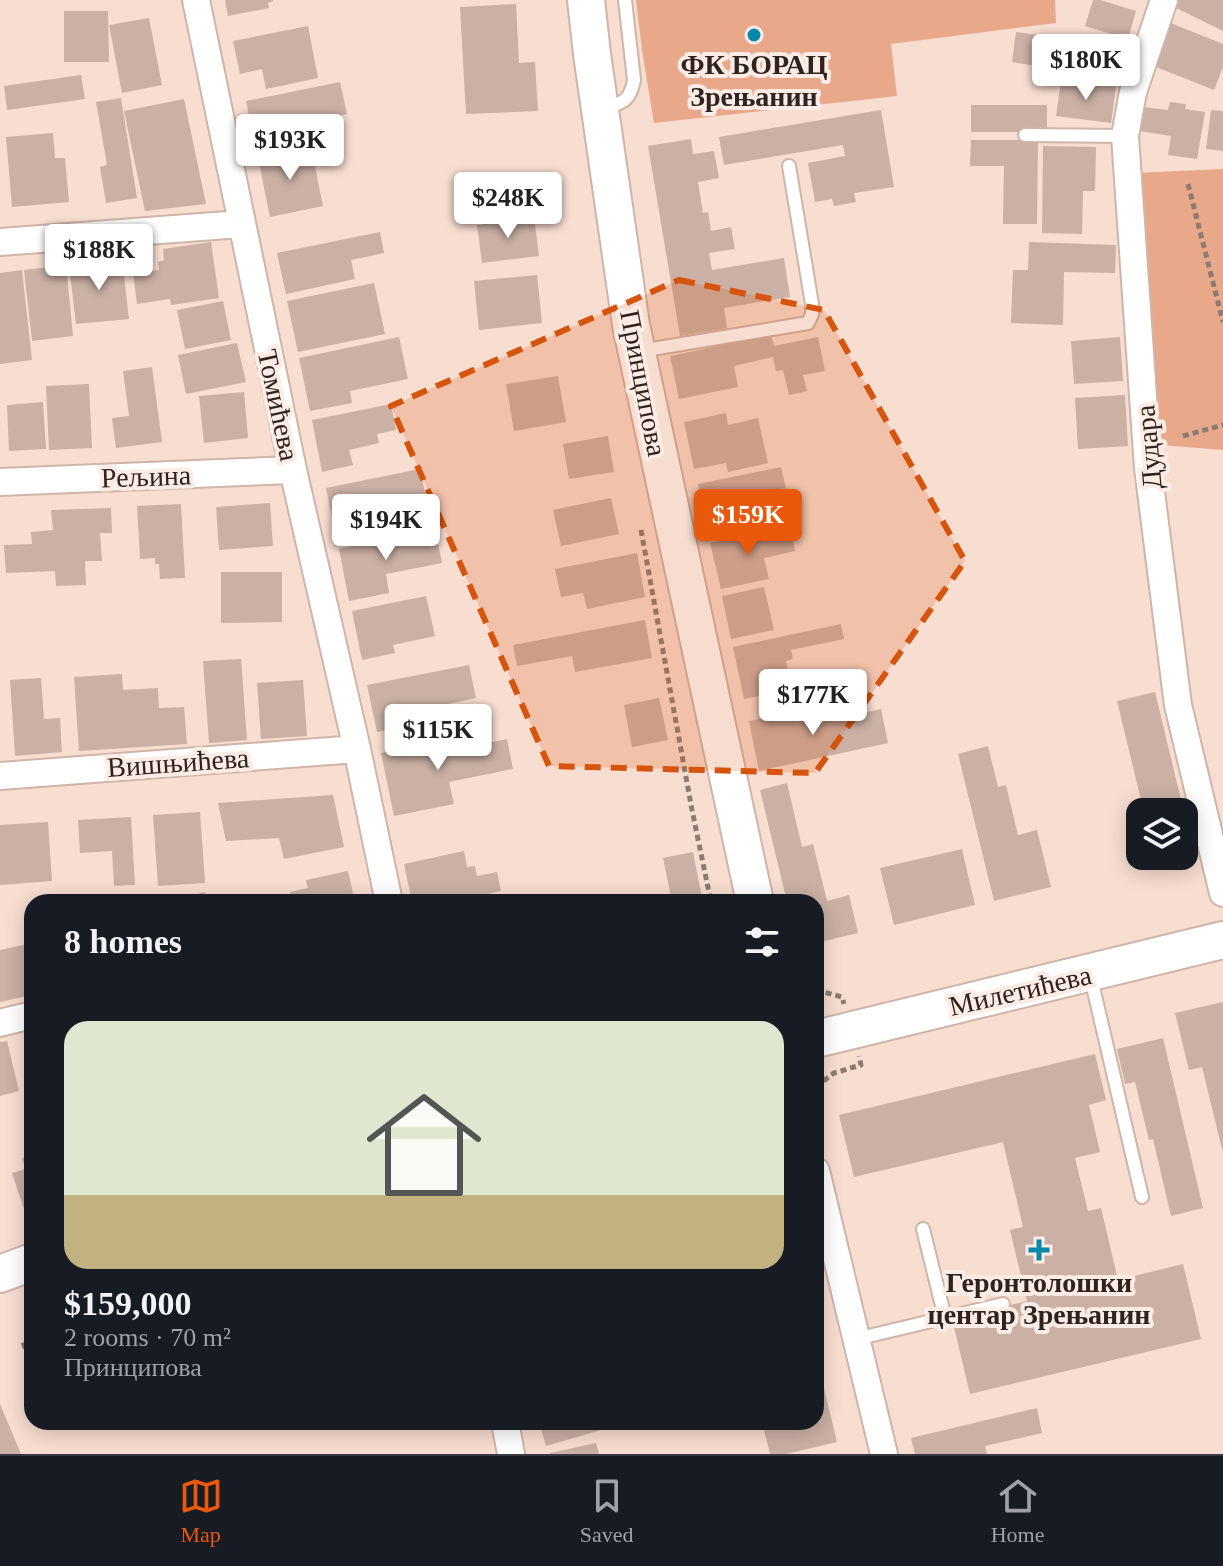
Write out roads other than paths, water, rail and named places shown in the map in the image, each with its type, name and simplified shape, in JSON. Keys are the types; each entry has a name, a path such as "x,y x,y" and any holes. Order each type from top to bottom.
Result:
{"street":[{"name":"Томићева","path":"196,0 293,470 387,894"},
{"name":"Принципова","path":"586,0 599,110 637,351 753,894"},
{"name":"Дудара","path":"1164,0 1133,92 1125,136 1148,468 1178,705 1223,893"},
{"path":"0,242 241,224"},
{"name":"Рељина","path":"0,482 293,470"},
{"name":"Вишњићева","path":"0,776 357,749"},
{"name":"Милетићева","path":"824,1037 1223,940"},
{"path":"0,1023 24,1017"},
{"path":"824,1205 884,1454"},
{"path":"0,1274 24,1265"},
{"path":"506,1430 511,1454"}],"lane":[{"path":"599,110 622,103 632,93 634,80 625,0"},
{"path":"1025,135 1125,136"},
{"path":"637,351 808,323 812,304 789,166"},
{"path":"1089,974 1142,1197"},
{"path":"923,1229 945,1318"},
{"path":"856,1339 1003,1304"}],"place":[{"name":"ФК БОРАЦ Зрењанин","path":"754,35"},
{"name":"Геронтолошки центар Зрењанин","path":"1039,1250"}]}
